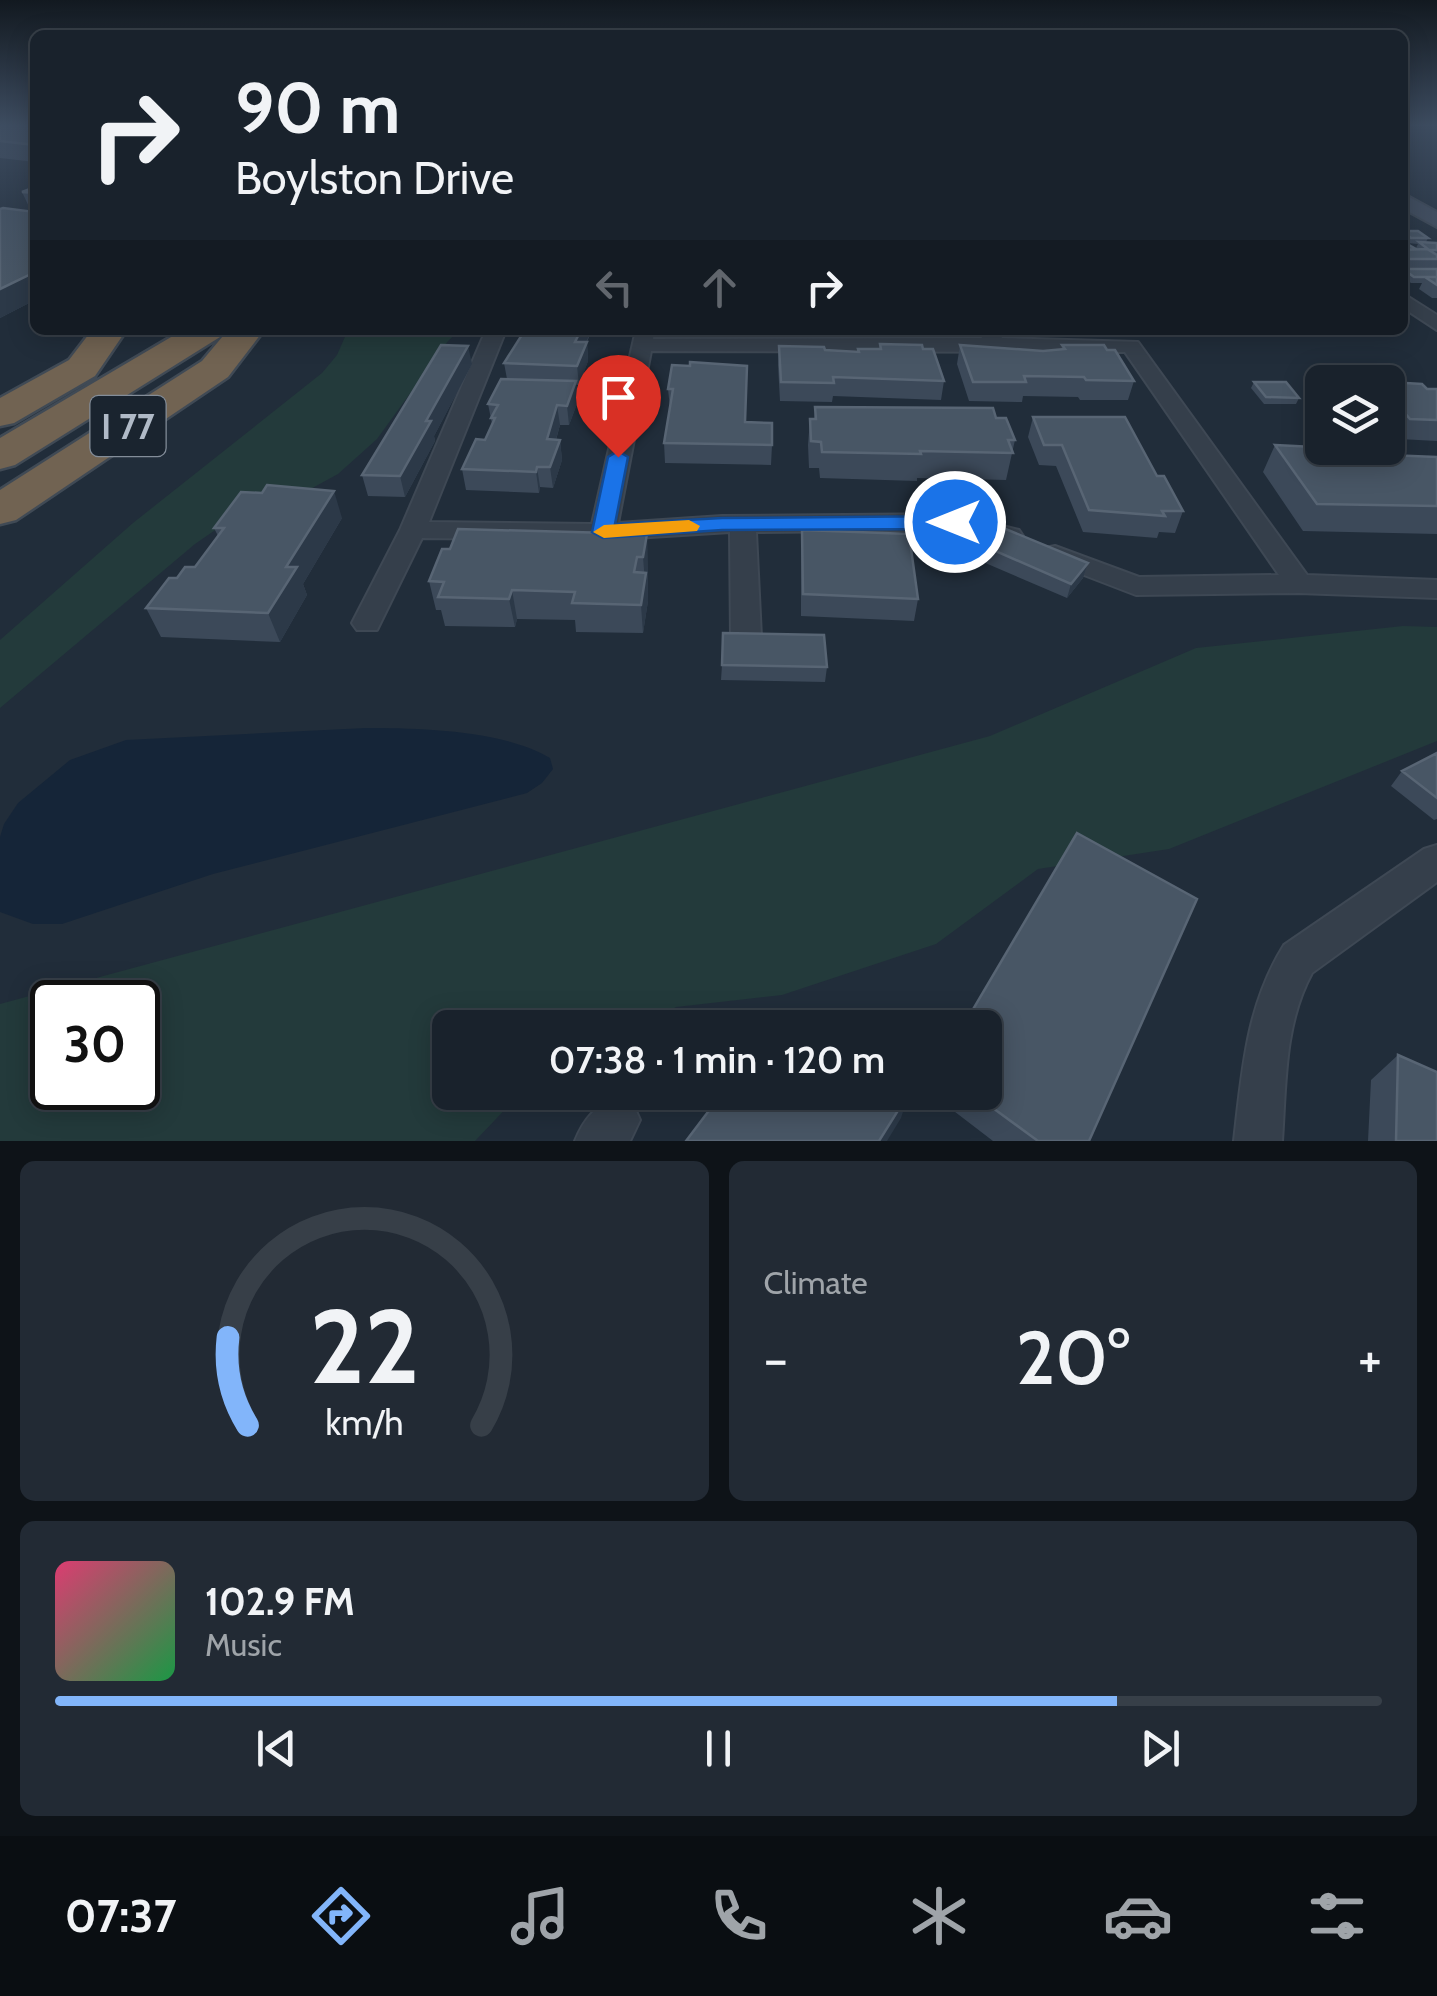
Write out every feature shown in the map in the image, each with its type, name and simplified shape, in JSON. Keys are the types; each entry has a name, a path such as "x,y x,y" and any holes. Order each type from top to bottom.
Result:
{"highway":[{"name":"I 77","path":"0,391 103,335"},
{"name":"I 77","path":"0,414 82,368 107,335"},
{"path":"0,436 172,335"},
{"path":"0,456 200,335"},
{"name":"I 77","path":"0,481 238,335"},
{"name":"I 77","path":"0,510 215,369 242,335"}],"main road":[{"path":"1408,203 1437,221"}],"street":[{"path":"1408,303 1437,326"},
{"path":"1408,325 1437,326"},
{"path":"367,623 414,530 494,335"},
{"path":"603,532 643,338 991,337 1131,346 1300,584"},
{"path":"414,530 603,532 743,524 955,522 992,530 1136,586 1300,584 1437,588"},
{"path":"743,524 746,637"},
{"path":"1258,1141 1270,1030 1284,978 1298,958 1437,861"}],"green space":[{"path":"346,335 455,335 377,439 338,474 294,498 237,515 195,544 0,708 0,640 133,523 322,373 337,355"},
{"path":"1403,626 1437,627 1437,741 1169,849 1038,869 936,944 782,995 671,1010 432,1010 432,1110 504,1110 475,1141 0,1141 0,1004 30,996 30,1110 160,1110 160,980 89,980 990,736 1196,648"}],"water":[{"path":"366,728 486,736 550,758 553,769 527,793 213,874 62,924 33,924 0,912 0,837 4,824 18,803 70,760 126,740"}],"building":[{"path":"0,209 30,211 30,274 0,289"},
{"path":"1408,231 1418,231 1428,238 1411,238"},
{"path":"1419,242 1437,243 1437,250 1429,250"},
{"path":"1427,249 1437,259 1408,259 1408,250"},
{"path":"1408,269 1437,269 1437,277 1414,277"},
{"path":"522,335 578,335 575,342 587,342 577,366 504,363"},
{"path":"880,344 933,349 944,381 833,377 834,383 781,382 779,346 859,352 858,349 881,349"},
{"path":"441,345 468,346 400,476 362,475"},
{"path":"960,345 1043,351 1065,349 1062,345 1104,345 1107,350 1115,350 1134,381 1024,376 1026,382 973,382"},
{"path":"690,362 747,366 745,422 772,423 772,445 664,443 673,389 668,389 672,365 690,366"},
{"path":"501,379 576,381 567,406 557,405 547,439 560,440 550,467 537,467 536,472 462,469 476,439 485,440 495,418 491,418 498,405 488,404"},
{"path":"1254,382 1286,382 1299,398 1266,397"},
{"path":"1405,383 1437,389 1437,420 1410,419 1405,413"},
{"path":"815,407 993,408 996,418 1006,418 1015,440 1008,440 1013,453 822,452 821,442 811,441 810,419 816,419"},
{"path":"1033,417 1125,417 1157,476 1164,476 1183,511 1162,511 1165,516 1089,510 1062,445 1044,445"},
{"path":"1275,445 1305,447 1305,465 1405,465 1405,456 1437,457 1437,506 1317,504"},
{"path":"267,485 334,491 286,567 297,567 268,613 146,608 169,578 177,578 185,567 195,567 224,528 214,528 241,492 262,493"},
{"path":"984,520 1088,563 1071,584 966,538"},
{"path":"458,529 647,534 643,557 637,557 634,572 646,573 641,605 572,603 575,592 512,590 509,599 438,597 444,582 429,581 442,549 450,549"},
{"path":"802,530 909,534 918,599 803,594"},
{"path":"723,633 824,635 827,667 722,665"},
{"path":"1437,753 1437,798 1402,771"},
{"path":"1077,833 1197,899 1089,1141 1038,1141 996,1110 1002,1110 1002,1010 973,1010"},
{"path":"1398,1055 1437,1072 1437,1141 1396,1141"},
{"path":"709,1110 898,1110 879,1141 686,1141"}],"slow traffic":[{"path":"604,532 689,526"}],"route":[{"path":"618,457 603,532 722,524 955,522"}]}
